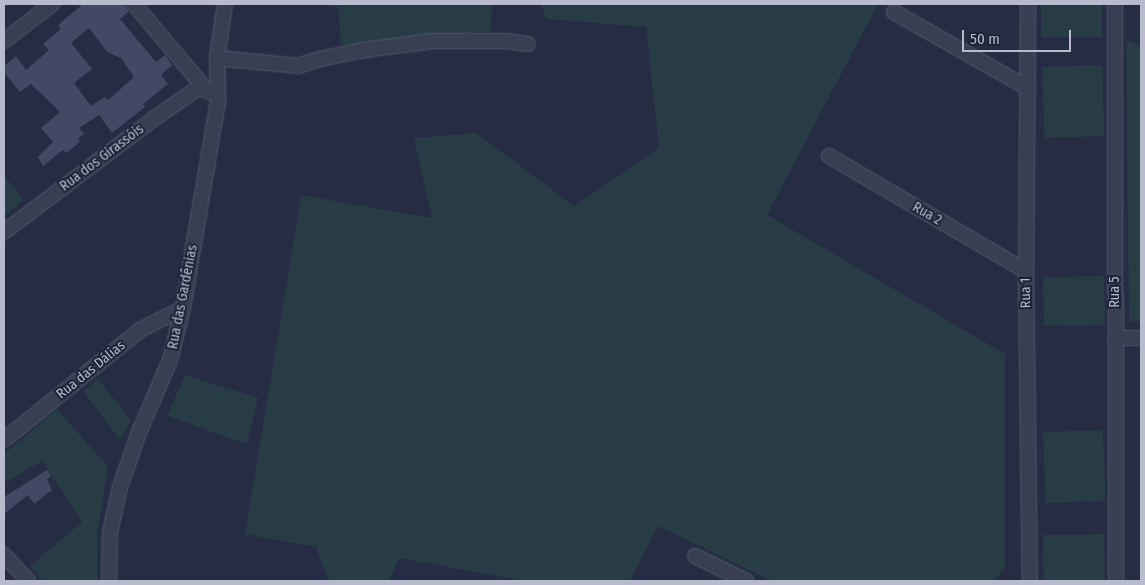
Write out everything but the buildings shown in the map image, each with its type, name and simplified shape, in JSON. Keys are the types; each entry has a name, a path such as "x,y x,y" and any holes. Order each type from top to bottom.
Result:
{"street":[{"path":"5,38 52,4"},
{"path":"134,4 201,86 218,100"},
{"name":"Rua das Gardênias","path":"109,581 110,532 120,486 140,430 170,360 183,308 218,100 217,58 225,4"},
{"name":"Rua 1","path":"1028,4 1026,271 1030,581"},
{"name":"Rua 5","path":"1115,4 1116,581"},
{"path":"894,12 1028,88"},
{"path":"217,58 298,66 320,59 364,50 432,41 506,41 528,44"},
{"name":"Rua dos Girassóis","path":"4,232 155,118 201,86"},
{"name":"Rua 2","path":"829,156 1026,271"},
{"name":"Rua das Dálias","path":"4,440 140,330 183,308"},
{"path":"1115,338 1141,338"},
{"path":"4,555 28,581"},
{"path":"695,556 746,581"}],"shaded area":[{"path":"325,4 492,4 491,31 341,45 338,8"},
{"path":"541,4 878,4 767,215 1005,354 1005,568 993,581 772,581 658,526 630,581 524,581 399,558 389,581 329,581 316,547 245,534 301,195 432,218 414,138 476,133 574,206 659,148 646,27 546,19"},
{"path":"1041,4 1102,4 1102,37 1041,37"},
{"path":"1126,40 1141,46 1141,321 1129,322"},
{"path":"1102,65 1104,136 1045,138 1042,67"},
{"path":"4,176 24,200 4,216"},
{"path":"1104,276 1105,325 1044,326 1043,277"},
{"path":"185,375 258,398 247,444 167,416"},
{"path":"98,379 131,420 120,440 83,391"},
{"path":"57,409 108,467 97,534 98,581 43,581 30,566 82,522 42,461 4,483 4,454"},
{"path":"1103,430 1105,501 1046,503 1043,432"},
{"path":"1104,534 1105,581 1044,581 1043,535"}]}
